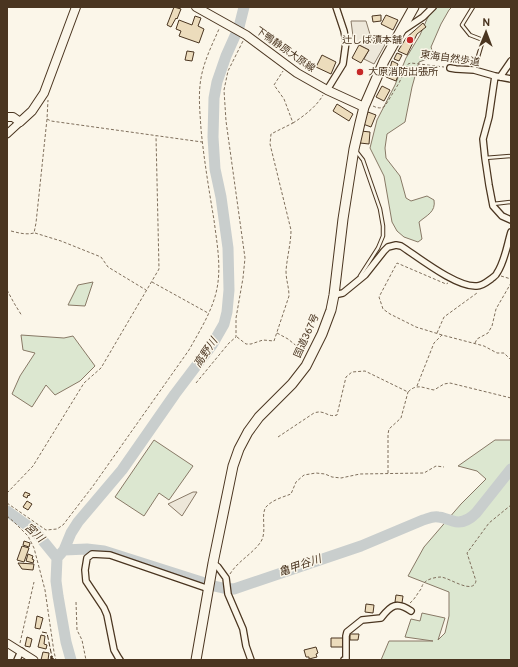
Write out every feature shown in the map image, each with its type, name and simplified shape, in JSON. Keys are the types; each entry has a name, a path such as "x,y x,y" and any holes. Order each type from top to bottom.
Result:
{"highway":[{"name":"国道367号","path":"196,660 213,563 239,449 259,417 292,384 306,366 322,334 331,310 334,295 343,219 354,149 364,107 384,61 413,8"}],"main road":[{"path":"7,117 12,117 20,122 32,111 44,93 76,7"},
{"name":"下鴨静原大原線","path":"196,7 245,34 297,73 327,90 364,107"}],"street":[{"path":"327,90 343,64 346,42 336,7"},
{"path":"398,34 423,17 433,7"},
{"path":"413,8 417,16 423,17"},
{"path":"511,61 505,72 498,77 483,139 493,206 502,216 511,220"},
{"name":"東海自然歩道","path":"450,68 474,70 511,79"},
{"path":"7,134 20,122"},
{"path":"334,295 343,293 365,276 384,251 388,247 396,245 401,246 447,277 469,286 478,286 488,282 497,274 502,264 511,232"},
{"path":"120,660 114,650 104,608 86,581 85,570 87,558 92,554 110,555 209,585"},
{"path":"213,563 226,578 228,594 243,629 246,646 251,660"},
{"path":"345,660 347,632 356,624 362,620 381,618 388,609 394,606 405,607 411,611"},
{"path":"7,643 34,660"},
{"path":"17,660 20,651"}],"lane":[{"path":"473,7 462,26 470,34 483,40 474,70"},
{"path":"354,149 363,160 380,209 383,226 383,236 378,248 355,284"},
{"path":"485,158 511,156"},
{"path":"493,204 511,202"}],"path":[{"path":"7,503 46,530 57,529 63,525 93,486 189,350 202,327 216,293 219,276 218,252 203,142 199,92 204,63 224,22"},
{"path":"196,383 229,343 236,337 236,318 240,304 245,258 226,121 224,90 228,71 245,34"},
{"name":"東海自然歩道","path":"364,107 371,106 382,108 385,106 399,83 408,64 432,65 450,68"},
{"path":"287,66 274,85 284,100 293,123"},
{"path":"34,233 46,119 47,95 44,93"},
{"path":"236,337 246,344 251,344 263,340 274,341 277,333 289,296 289,288 286,279 291,230 271,149 271,134 300,119 322,98"},
{"path":"46,119 51,121 203,142"},
{"path":"7,493 33,466 84,383 101,368 159,269 156,136"},
{"path":"11,231 28,234 34,233 61,241 101,257 108,267 146,290"},
{"path":"458,282 446,284 397,263 379,297 383,309 416,328 484,346 497,353 504,353 511,360"},
{"path":"497,274 511,279"},
{"path":"152,282 208,313"},
{"path":"475,344 477,339 488,333 492,326 496,309 511,283"},
{"path":"437,333 444,317 477,293 478,286"},
{"path":"7,290 22,316"},
{"path":"277,333 288,339 299,348 313,352"},
{"path":"417,386 434,343 442,335"},
{"path":"278,437 319,411 330,416 337,415 346,377 352,372 364,371 408,392"},
{"path":"388,474 389,429 401,418 408,392 411,389 417,386 434,390 444,384 450,383 511,398"},
{"path":"227,587 230,574 236,565 262,541 266,507 273,502 291,494 296,482 304,475 316,473 341,478 360,474 424,473 436,466 444,467"},
{"path":"405,607 414,599 424,583 433,579 442,577 468,587 476,585 467,553 488,523 511,505"},
{"path":"7,516 28,536 34,548 45,590 56,660"},
{"path":"20,651 34,582"},
{"path":"76,602 77,630 82,640 86,660"}],"green space":[{"path":"434,7 452,7 441,24 431,47 433,53 427,59 419,62 405,122 387,134 385,148 386,158 400,176 406,198 411,201 427,196 434,200 434,208 419,222 422,239 418,242 404,237 397,231 392,222 384,176 370,148 377,120 395,85 406,58 420,35"},
{"path":"93,282 85,306 68,305 78,285"},
{"path":"21,335 64,338 73,336 95,366 80,381 55,395 46,385 32,407 12,394 20,376 35,353 23,350"},
{"path":"154,440 193,466 169,500 159,493 144,516 115,497"},
{"path":"495,440 511,440 511,660 381,660 389,641 433,641 405,637 411,619 420,621 422,613 445,618 438,640 445,633 449,616 449,592 408,576 424,547 461,504 486,479 477,471 458,466"}],"shaded area":[{"path":"351,21 366,21 372,41 387,41 374,64 364,59 369,50 354,44"},
{"path":"193,492 197,492 182,516 168,504"}],"building":[{"path":"174,7 181,9 177,19 176,18 171,27 167,25"},
{"path":"381,15 381,21 373,22 372,16"},
{"path":"386,15 398,20 393,30 381,24"},
{"path":"195,16 201,18 198,26 204,29 199,43 179,36 181,31 176,29 179,20 192,25"},
{"name":"辻しば漬本舗","path":"423,23 426,27 417,34 407,55 398,51 406,38"},
{"path":"359,45 369,50 361,63 352,58"},
{"path":"187,51 194,52 192,61 185,60"},
{"path":"397,53 402,55 399,61 394,59"},
{"path":"322,55 336,62 331,74 316,67"},
{"path":"392,61 398,64 395,71 390,68"},
{"path":"389,69 399,73 396,81 386,77"},
{"path":"382,86 390,90 384,101 376,97"},
{"path":"337,104 353,114 349,121 333,111"},
{"path":"368,112 376,115 371,127 363,124"},
{"path":"361,131 370,132 369,144 360,143"},
{"path":"25,492 30,494 27,498 23,496"},
{"path":"27,501 32,504 28,510 23,507"},
{"path":"24,541 30,543 29,547 23,545"},
{"path":"22,546 29,548 24,562 17,560"},
{"path":"28,554 33,556 33,563 26,561"},
{"path":"18,563 34,564 33,570 22,569"},
{"path":"396,595 403,596 402,603 395,602"},
{"path":"366,604 374,605 373,613 365,612"},
{"path":"37,616 43,618 40,629 35,628"},
{"path":"350,634 359,634 358,640 350,640"},
{"path":"41,635 45,636 44,644 47,645 46,649 38,647"},
{"path":"27,637 32,639 30,647 25,646"},
{"path":"331,638 343,638 343,647 331,647"},
{"path":"316,647 318,653 316,654 317,657 309,659 309,657 306,657 304,650"},
{"path":"43,652 49,653 48,660 41,660"}],"waterway":[{"name":"高野川","path":"71,660 66,642 58,596 56,581 57,558 64,550 71,533 78,522 122,470 175,394 212,345 224,324 227,312 229,290 228,248 221,197 215,169 213,137 214,98 217,82 226,56 239,27 244,7"},
{"name":"亀甲谷川","path":"64,550 87,549 104,551 214,586 234,589 361,546 423,520 440,517 456,522 465,521 476,513 511,469"},
{"name":"宮川","path":"7,511 35,531 57,558"}],"fence":[{"path":"42,632 47,633 52,657"}],"place":[{"name":"辻しば漬本舗","path":"410,40"},
{"name":"大原消防出張所","path":"360,72"}]}
